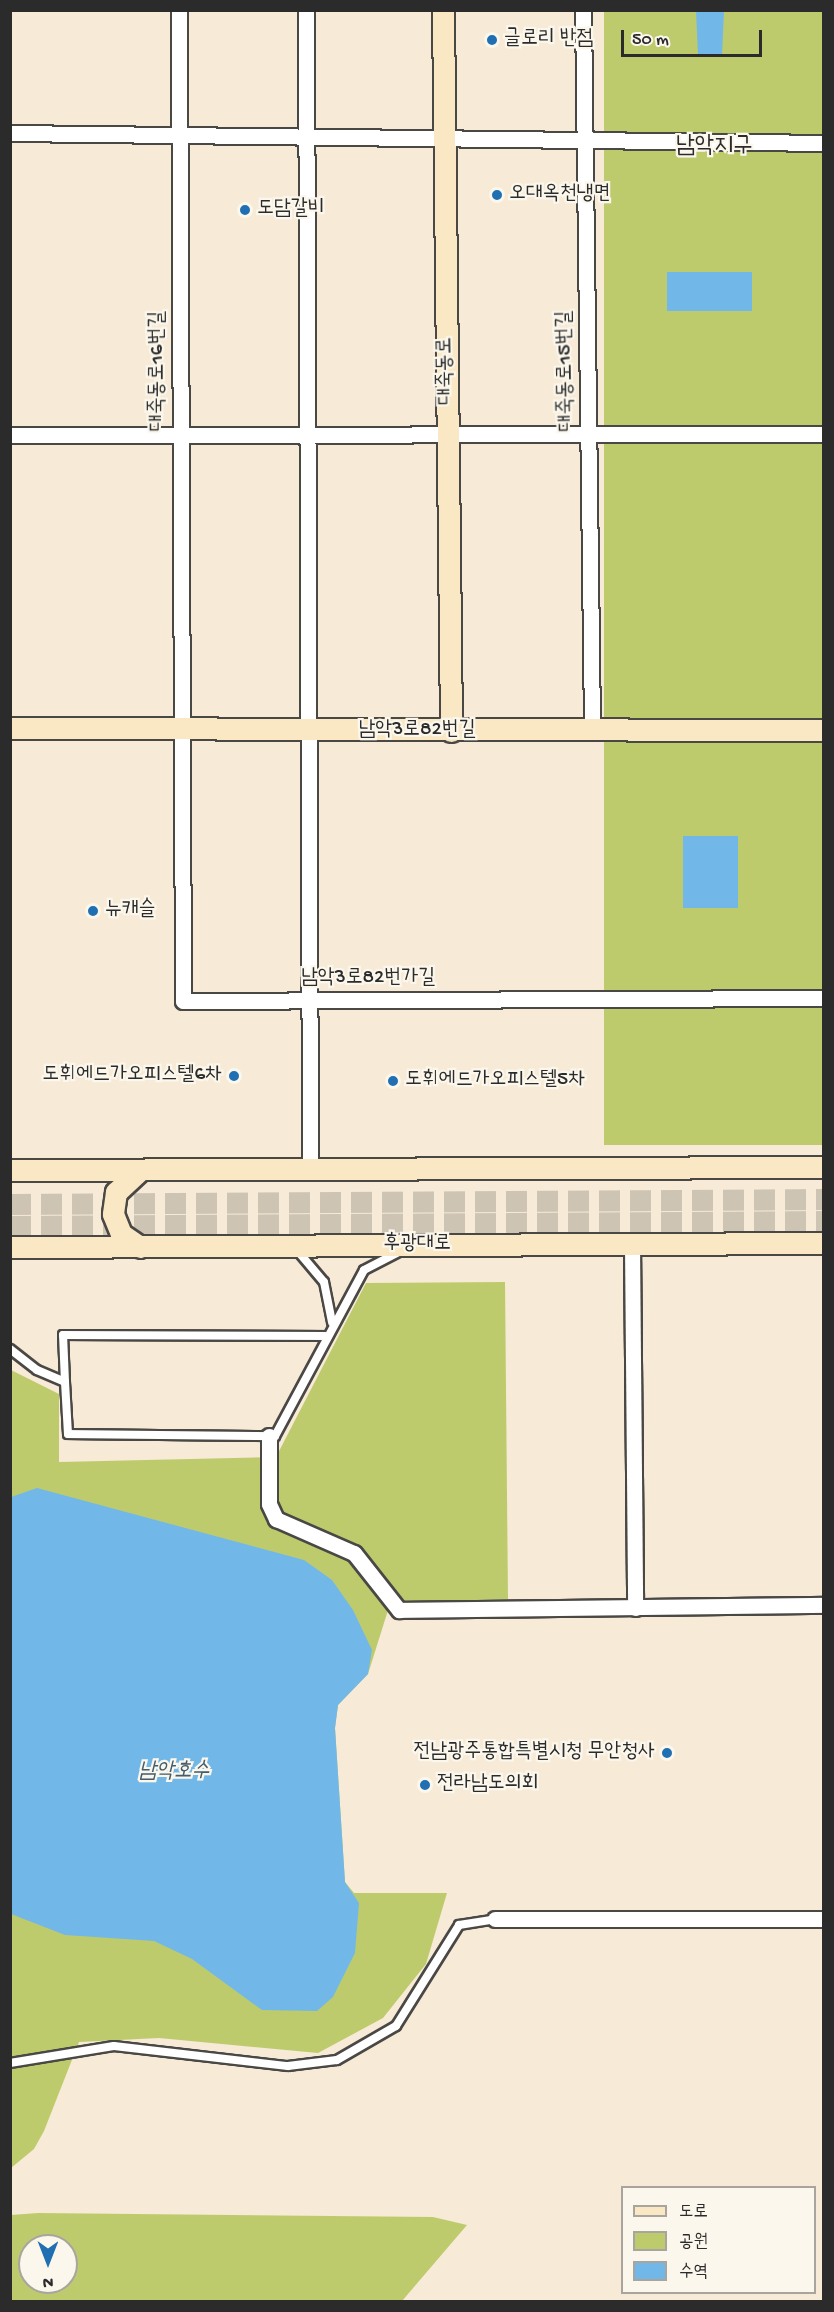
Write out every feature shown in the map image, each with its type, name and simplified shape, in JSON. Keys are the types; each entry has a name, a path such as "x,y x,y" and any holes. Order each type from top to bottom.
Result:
{"street":[{"name":"대죽동로16번길","path":"179,10 181,731"},
{"path":"306,10 305,435 311,1000 310,1169"},
{"name":"대죽동로","path":"443,10 451,731"},
{"name":"대죽동로15번길","path":"583,10 592,730"},
{"path":"10,133 445,141 824,142"},
{"path":"10,435 824,434"},
{"name":"남악3로82번길","path":"10,728 181,731 824,730"},
{"name":"남악3로82번가길","path":"181,731 183,1000 824,998"},
{"path":"10,1170 824,1167"},
{"path":"140,1170 116,1192 113,1214 121,1234 140,1247"},
{"name":"후광대로","path":"10,1247 824,1243"},
{"path":"632,1244 635,1608"},
{"path":"269,1436 269,1504 276,1519 354,1553 399,1610 824,1605"},
{"path":"495,1919 824,1919"}],"lane":[{"path":"325,1336 63,1335 68,1434 275,1436 325,1336 332,1322 364,1270 413,1245"},
{"path":"293,1246 324,1282 332,1322"},
{"path":"10,1349 37,1370 66,1382"},
{"path":"10,2063 114,2046 288,2066 337,2060 396,2026 459,1925 495,1919"}],"green space":[{"path":"604,11 823,11 823,1145 604,1145"},
{"path":"505,1282 508,1599 405,1602 389,1607 368,1674 338,1705 335,1728 345,1882 354,1893 447,1893 426,1964 383,2018 318,2053 159,2038 79,2042 44,2131 34,2149 11,2168 11,1370 59,1394 59,1462 276,1457 366,1283"},
{"path":"38,2213 433,2217 467,2225 402,2301 11,2301 11,2215"}],"water":[{"path":"696,11 724,11 722,55 698,55"},
{"path":"667,272 752,272 752,311 667,311"},
{"path":"683,836 738,836 738,908 683,908"},
{"name":"남악호수","path":"37,1488 304,1560 332,1580 353,1610 372,1650 368,1674 338,1705 335,1728 345,1882 359,1903 355,1953 333,1997 317,2011 262,2010 192,1959 154,1941 65,1935 11,1914 11,1497"}],"tunnel":[{"path":"10,1204 824,1199"},
{"path":"10,1226 824,1221"}],"place":[{"name":"글로리 반점","path":"492,40"},
{"name":"오대옥천냉면","path":"497,195"},
{"name":"도담갈비","path":"245,210"},
{"name":"뉴캐슬","path":"93,911"},
{"name":"도휘에드가오피스텔6차","path":"234,1076"},
{"name":"도휘에드가오피스텔5차","path":"393,1081"},
{"name":"전남광주통합특별시청 무안청사","path":"667,1753"},
{"name":"전라남도의회","path":"425,1785"}],"district":[{"name":"남악지구","path":"714,147"}]}
